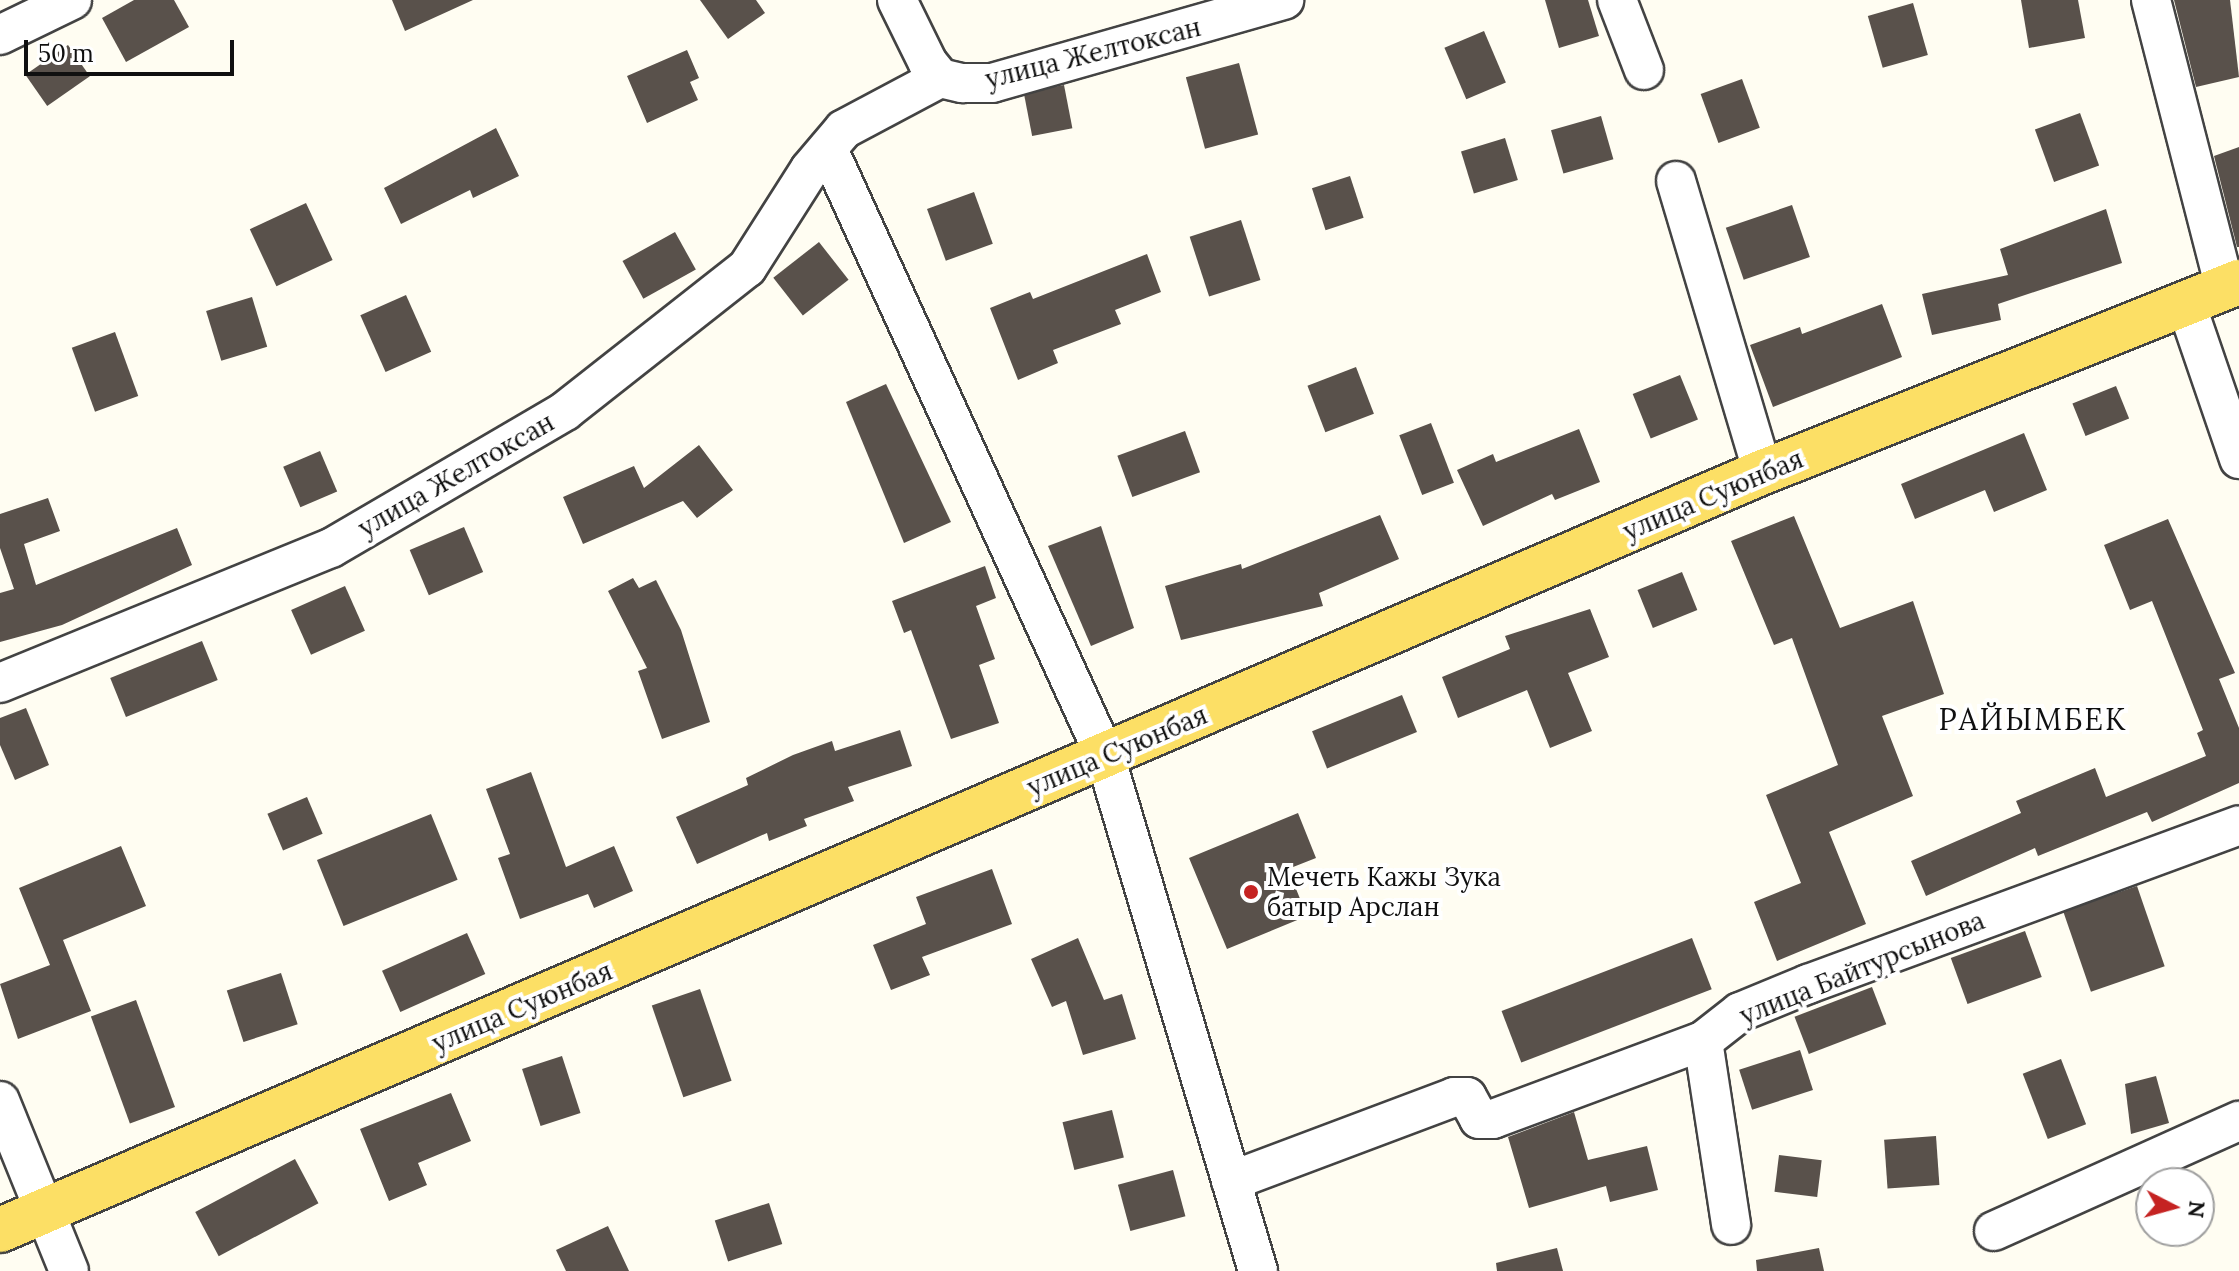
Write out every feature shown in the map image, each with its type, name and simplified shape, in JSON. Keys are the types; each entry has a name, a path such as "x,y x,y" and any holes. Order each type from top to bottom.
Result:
{"main road":[{"name":"улица Суюнбая","path":"0,1230 1763,472 2217,292"}],"street":[{"path":"0,35 72,0"},
{"path":"897,0 940,78"},
{"name":"улица Желтоксан","path":"0,683 331,548 565,411 747,268 844,129 940,78 992,83 1284,0"},
{"path":"1617,0 1644,70"},
{"path":"2151,0 2217,292 2239,459"},
{"path":"828,149 1105,756 1258,1271"},
{"path":"1676,181 1763,472"},
{"name":"улица Байтурсынова","path":"1231,1181 1454,1097 1467,1097 1479,1119 1493,1119 1703,1041 1740,1012 1808,984 2239,825"},
{"path":"1703,1041 1731,1225"},
{"path":"0,1101 48,1211 69,1271"},
{"path":"1994,1231 2239,1121"}],"building":[{"path":"134,0 174,0 189,27 126,62 102,18"},
{"path":"392,0 473,0 405,31"},
{"path":"700,0 756,0 765,13 728,39"},
{"path":"1545,0 1588,0 1599,36 1559,48"},
{"path":"2021,0 2078,0 2085,38 2029,48"},
{"path":"2174,0 2230,0 2239,77 2196,87"},
{"path":"1913,3 1928,55 1883,68 1868,16"},
{"path":"1484,31 1506,83 1466,99 1444,48"},
{"path":"68,45 90,76 47,106 25,75"},
{"path":"687,50 699,78 690,82 698,100 647,123 627,76"},
{"path":"1239,63 1258,134 1205,149 1186,77"},
{"path":"1742,79 1760,128 1718,143 1701,94"},
{"path":"1064,85 1072,128 1032,136 1024,93"},
{"path":"2080,113 2099,166 2054,182 2035,129"},
{"path":"1601,116 1613,159 1563,174 1551,130"},
{"path":"496,128 519,176 473,198 470,190 401,224 384,188"},
{"path":"1505,138 1518,180 1474,194 1461,151"},
{"path":"2239,147 2239,247 2237,247 2214,156"},
{"path":"1350,176 1364,218 1326,230 1312,188"},
{"path":"974,192 993,244 946,261 927,209"},
{"path":"306,203 333,260 276,286 250,229"},
{"path":"1792,205 1810,257 1744,280 1726,228"},
{"path":"2106,209 2122,263 1998,304 2001,320 1932,335 1922,294 2008,275 2000,249"},
{"path":"1241,220 1260,280 1209,297 1190,237"},
{"path":"675,232 696,270 643,299 623,261"},
{"path":"819,242 849,280 803,316 773,278"},
{"path":"1147,254 1161,292 1115,310 1121,324 1053,350 1058,363 1018,380 990,308 1030,292 1033,299"},
{"path":"406,295 431,352 386,372 360,315"},
{"path":"252,297 267,347 221,361 206,311"},
{"path":"1882,304 1902,357 1773,407 1750,345 1800,327 1802,334"},
{"path":"115,332 138,396 95,412 72,348"},
{"path":"1356,367 1374,414 1325,432 1307,386"},
{"path":"1680,375 1698,420 1651,439 1633,394"},
{"path":"886,384 951,522 904,543 846,402"},
{"path":"2116,386 2129,418 2086,436 2072,404"},
{"path":"1431,423 1454,483 1422,495 1399,435"},
{"path":"1579,429 1600,482 1555,500 1552,494 1483,526 1457,470 1493,454 1496,462"},
{"path":"1185,431 1200,472 1132,497 1117,456"},
{"path":"2024,433 2047,490 1994,512 1985,490 1915,519 1901,484"},
{"path":"699,445 733,490 697,518 683,501 583,544 563,497 634,466 644,488"},
{"path":"320,451 337,492 300,507 283,467"},
{"path":"48,498 60,531 24,544 36,585 177,528 192,565 62,625 0,642 0,593 14,589 0,548 0,514"},
{"path":"1380,515 1399,559 1319,593 1323,606 1181,640 1165,586 1241,564 1242,569"},
{"path":"1794,516 1840,628 1913,601 1944,694 1882,716 1913,796 1829,832 1866,924 1777,961 1754,902 1801,883 1766,795 1838,765 1792,638 1774,645 1731,541"},
{"path":"2168,519 2235,673 2219,679 2239,728 2239,783 2152,822 2147,812 2038,856 2035,848 1926,896 1911,861 2021,813 2016,801 2095,768 2106,797 2206,756 2197,733 2203,730 2152,601 2130,610 2104,545"},
{"path":"1101,526 1134,628 1091,646 1048,546"},
{"path":"464,527 483,572 429,595 410,550"},
{"path":"985,566 996,598 976,606 995,659 979,665 999,723 951,739 911,630 904,633 892,601"},
{"path":"1682,572 1697,610 1653,628 1637,590"},
{"path":"633,578 639,588 656,580 681,630 710,722 662,739 638,671 647,668 608,591"},
{"path":"345,586 365,631 311,655 291,610"},
{"path":"1590,609 1609,657 1568,673 1592,731 1550,748 1527,690 1458,718 1442,677 1510,649 1505,636"},
{"path":"202,641 218,680 126,717 110,678"},
{"path":"1402,695 1417,732 1327,768 1312,731"},
{"path":"26,708 49,765 15,780 0,745 0,718"},
{"path":"900,730 912,766 848,787 854,801 804,819 807,826 769,841 767,833 697,864 676,817 748,785 746,778 793,755 832,741 835,751"},
{"path":"531,772 566,867 614,846 633,891 594,908 588,894 520,919 498,858 510,854 486,789"},
{"path":"307,797 323,834 283,851 267,814"},
{"name":"Мечеть Кажы Зука батыр Арслан","path":"1298,813 1316,858 1288,869 1307,916 1227,949 1189,858"},
{"path":"431,814 458,880 344,926 317,860"},
{"path":"121,846 146,906 63,940 91,1011 18,1039 0,984 50,965 19,888"},
{"path":"992,869 1012,924 922,957 930,975 891,990 873,945 926,924 916,897"},
{"path":"2137,886 2165,966 2091,992 2063,911"},
{"path":"2025,931 2042,977 1968,1004 1951,958"},
{"path":"467,933 485,974 400,1012 382,971"},
{"path":"1078,938 1104,1000 1122,994 1136,1039 1083,1055 1066,1001 1052,1007 1031,959"},
{"path":"1692,938 1712,989 1521,1062 1502,1011"},
{"path":"281,973 298,1024 243,1042 227,991"},
{"path":"1872,987 1886,1024 1809,1054 1795,1017"},
{"path":"700,989 732,1081 683,1097 652,1006"},
{"path":"136,1000 175,1107 130,1124 91,1016"},
{"path":"1800,1050 1813,1090 1752,1110 1739,1070"},
{"path":"562,1056 581,1113 541,1126 522,1069"},
{"path":"2061,1059 2086,1124 2048,1139 2023,1074"},
{"path":"2156,1076 2169,1123 2131,1134 2125,1084"},
{"path":"451,1093 471,1141 418,1163 427,1185 389,1201 360,1129"},
{"path":"1112,1110 1124,1158 1074,1170 1063,1122"},
{"path":"1574,1112 1588,1160 1647,1146 1658,1190 1610,1202 1606,1186 1529,1208 1508,1137"},
{"path":"1936,1136 1939,1185 1888,1189 1884,1140"},
{"path":"1779,1155 1822,1160 1817,1197 1774,1192"},
{"path":"295,1159 318,1203 219,1256 195,1212"},
{"path":"1173,1170 1185,1216 1130,1231 1118,1185"},
{"path":"769,1203 782,1244 728,1262 715,1221"},
{"path":"608,1226 629,1271 566,1271 556,1250"},
{"path":"1557,1248 1563,1271 1497,1271 1496,1263"},
{"path":"1819,1248 1824,1271 1757,1271 1756,1260"}],"place":[{"name":"Мечеть Кажы Зука батыр Арслан","path":"1251,892"}],"district":[{"name":"РАЙЫМБЕК","path":"2033,719"}]}
